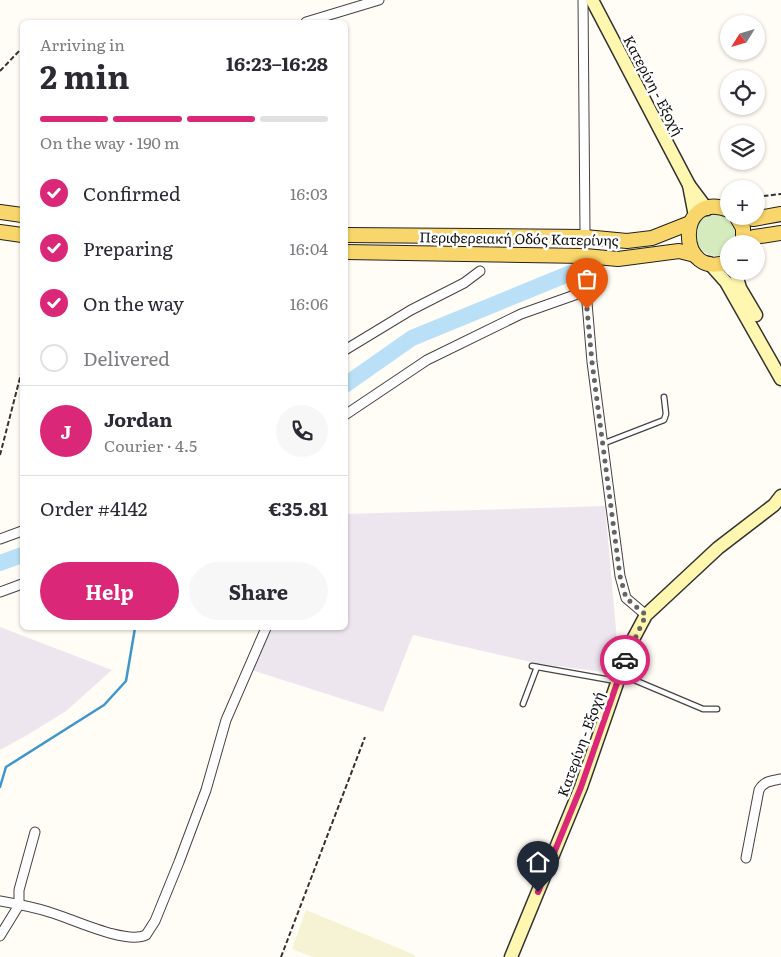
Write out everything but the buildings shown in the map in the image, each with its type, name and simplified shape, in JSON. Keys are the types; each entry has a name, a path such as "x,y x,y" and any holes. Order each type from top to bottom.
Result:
{"main road":[{"name":"Κατερίνη - Εξοχή","path":"592,0 689,185 698,216"},
{"path":"720,208 698,216 688,241 695,255 709,263 726,282 781,379"},
{"path":"0,212 20,215"},
{"path":"765,217 781,214"},
{"name":"Περιφερειακή Οδός Κατερίνης","path":"348,235 585,237 627,241 658,236 698,216"},
{"path":"0,232 20,235"},
{"path":"765,235 781,233"},
{"name":"Περιφερειακή Οδός Κατερίνης","path":"348,252 585,256 618,259 679,251 695,255"},
{"path":"709,263 720,263"},
{"path":"738,280 740,288 781,361"},
{"name":"Κατερίνη - Εξοχή","path":"511,957 581,787 631,643 646,615 718,548 779,501"}],"street":[{"path":"313,20 378,0"},
{"path":"583,0 585,231"},
{"path":"348,348 411,310 464,283 480,272"},
{"path":"348,413 427,360 521,314 586,291 592,362 620,576 626,598 646,615"},
{"path":"0,539 20,532"},
{"path":"0,592 20,585"},
{"path":"0,901 52,912 112,934 141,937 150,931 206,790 226,720 265,630"},
{"path":"746,858 759,790 762,784 781,779"},
{"path":"0,936 19,904 19,890 35,832"}],"lane":[{"path":"602,444 664,420 666,414 664,397"},
{"path":"523,704 535,667 619,678 703,709 717,709"}],"path":[{"path":"0,71 20,50"},
{"path":"765,197 781,194"},
{"path":"0,455 20,378"},
{"path":"281,957 365,737"}],"shaded area":[{"path":"605,506 617,640 612,673 540,664 413,635 383,712 252,670 271,630 348,630 348,514"},
{"path":"0,627 112,670 66,711 0,750"},
{"path":"306,910 415,955 415,957 313,957 292,949"}],"green space":[{"path":"720,215 720,225 734,225 735,228 736,235 720,235 719,256 710,255 702,250 697,243 695,234 697,225 704,218"}],"waterway":[{"path":"348,383 412,338 578,270"},
{"path":"0,563 20,556"},
{"path":"0,787 6,767 104,705 126,681 135,630"}],"way so far":[{"path":"587,309 592,362 620,576 626,598 646,615 631,643 625,660"}],"route":[{"path":"538,892 581,787 609,711 625,660"}]}
